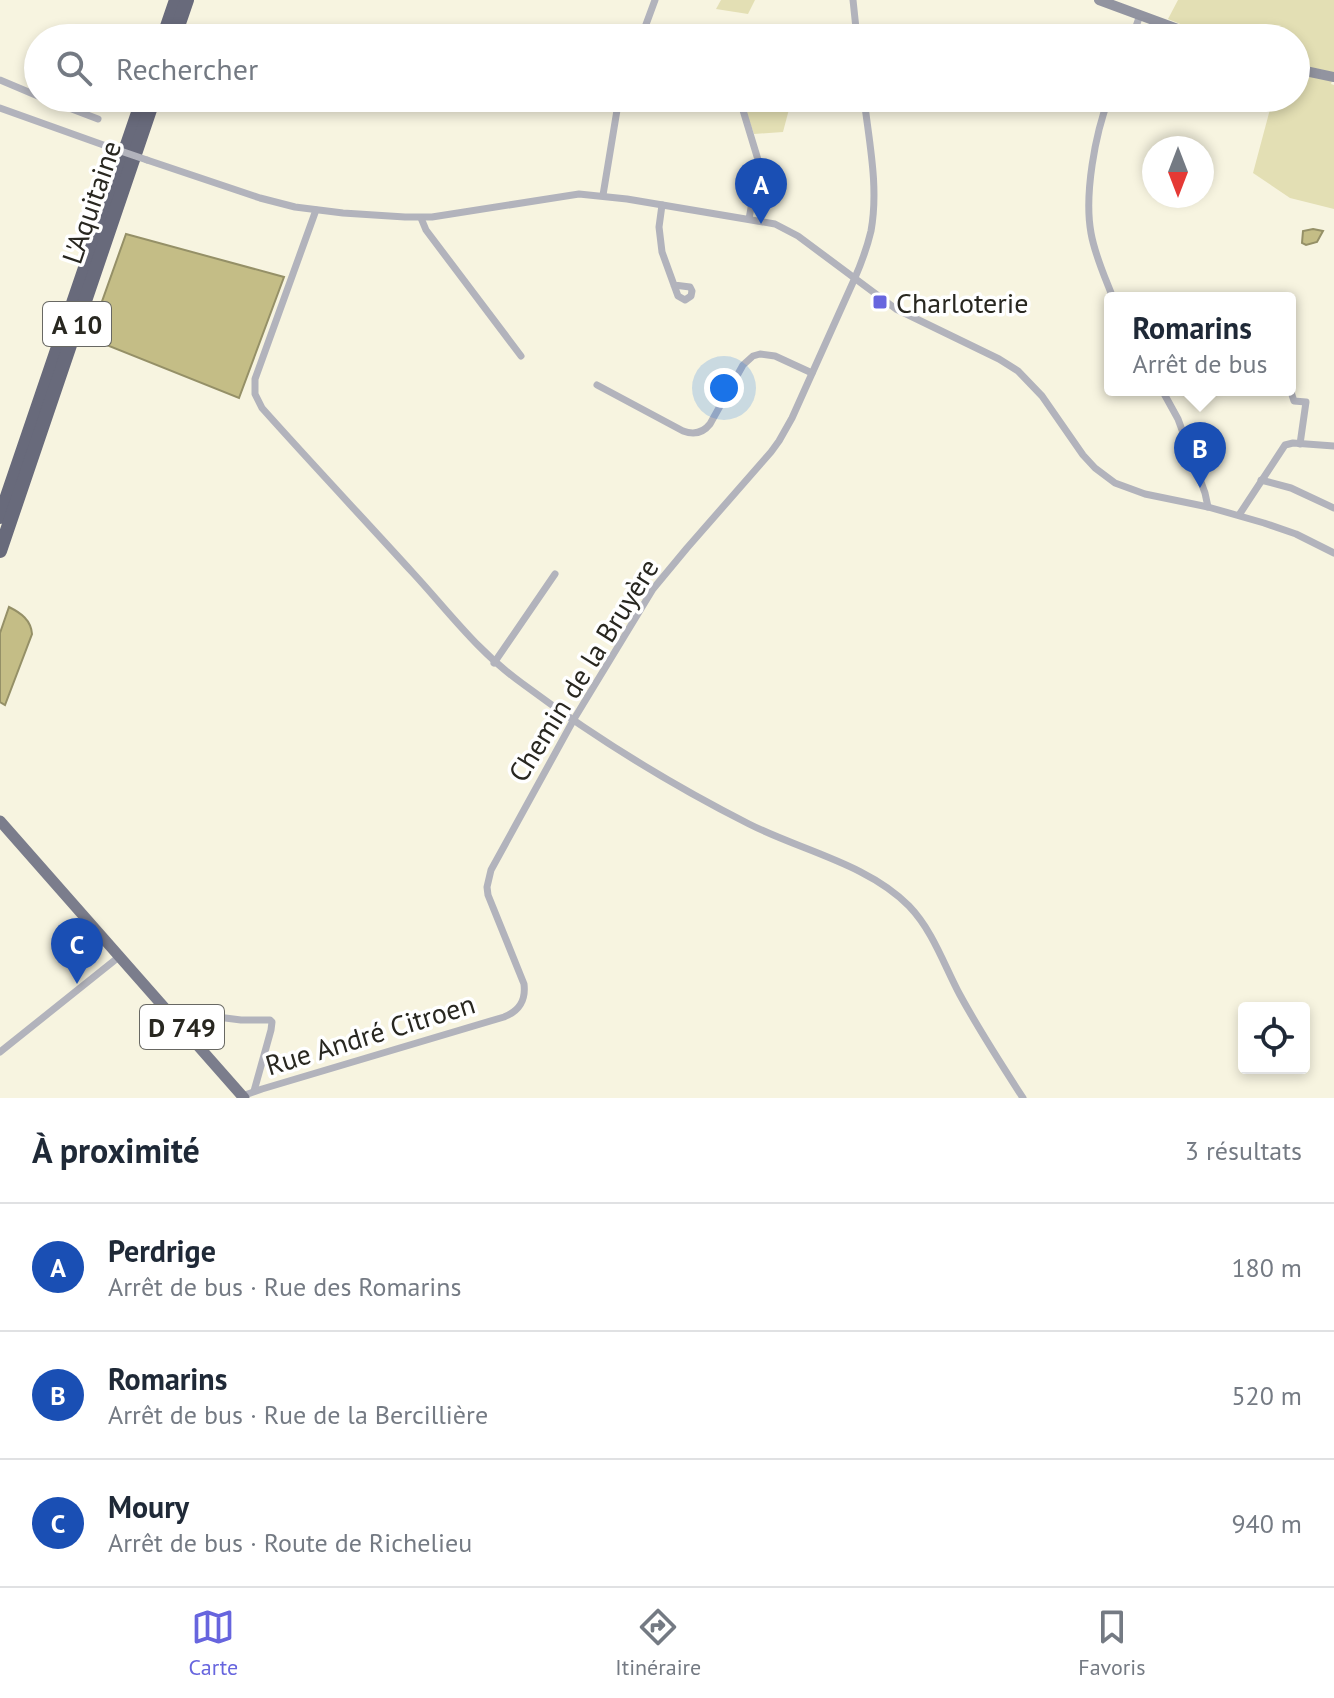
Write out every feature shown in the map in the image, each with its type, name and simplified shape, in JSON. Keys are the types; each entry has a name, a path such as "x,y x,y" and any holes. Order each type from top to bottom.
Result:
{"highway":[{"path":"168,24 176,0"},
{"path":"179,24 187,0"},
{"name":"L'Aquitaine","path":"0,517 138,112"},
{"name":"L'Aquitaine","path":"0,551 149,112"}],"main road":[{"path":"1099,0 1164,24"},
{"path":"1310,72 1334,77"},
{"name":"D 749","path":"0,821 247,1095"}],"street":[{"path":"646,24 655,0"},
{"path":"853,0 856,24"},
{"path":"1137,24 1140,15"},
{"path":"0,80 24,90"},
{"path":"0,108 260,198 316,210 421,218 566,194 603,195 775,224 790,231 896,309 1018,371 1042,396 1083,455 1115,483 1145,494 1239,515 1296,534 1334,553"},
{"path":"80,112 98,119"},
{"path":"603,195 617,112"},
{"path":"744,112 759,163 749,219"},
{"name":"Chemin de la Bruyère","path":"511,1014 521,1006 525,990 490,904 488,878 574,719 653,589 771,452 786,429 863,260 871,232 874,196 865,112"},
{"path":"1104,112 1097,135 1089,216 1094,248 1111,292"},
{"path":"662,205 660,243 674,285"},
{"path":"316,210 255,379 257,401 494,663 650,768 728,813 863,873 892,891 924,925 962,999 1023,1098"},
{"path":"421,218 426,230 521,356"},
{"path":"597,385 683,431 694,433 703,431 710,424 743,365 753,356 775,356 812,373"},
{"path":"1165,396 1178,419 1208,507"},
{"path":"1292,396 1294,401 1306,402 1300,444"},
{"path":"1239,515 1282,448 1289,444 1334,446"},
{"path":"1261,480 1291,488 1334,508"},
{"path":"494,663 555,574"},
{"path":"0,1052 120,956"},
{"path":"173,1016 186,1013 272,1022 247,1095"},
{"name":"Rue André Citroen","path":"247,1095 511,1014"}],"shaded area":[{"path":"721,0 755,0 748,14 716,9"},
{"path":"1178,0 1334,0 1334,75 1331,84 1334,85 1334,209 1290,198 1253,173 1269,112 1310,112 1310,24 1180,24 1168,19"},
{"path":"746,112 788,112 783,132 754,134"},
{"path":"1303,231 1323,231 1317,242 1302,243"},
{"path":"126,234 284,277 239,398 89,338"},
{"path":"9,607 25,618 32,634 5,705 0,702 0,633"}],"place":[{"name":"Perdrige","path":"761,224"},
{"name":"Charloterie","path":"880,302"},
{"name":"Romarins","path":"1200,488"},
{"name":"Moury","path":"77,984"}]}
